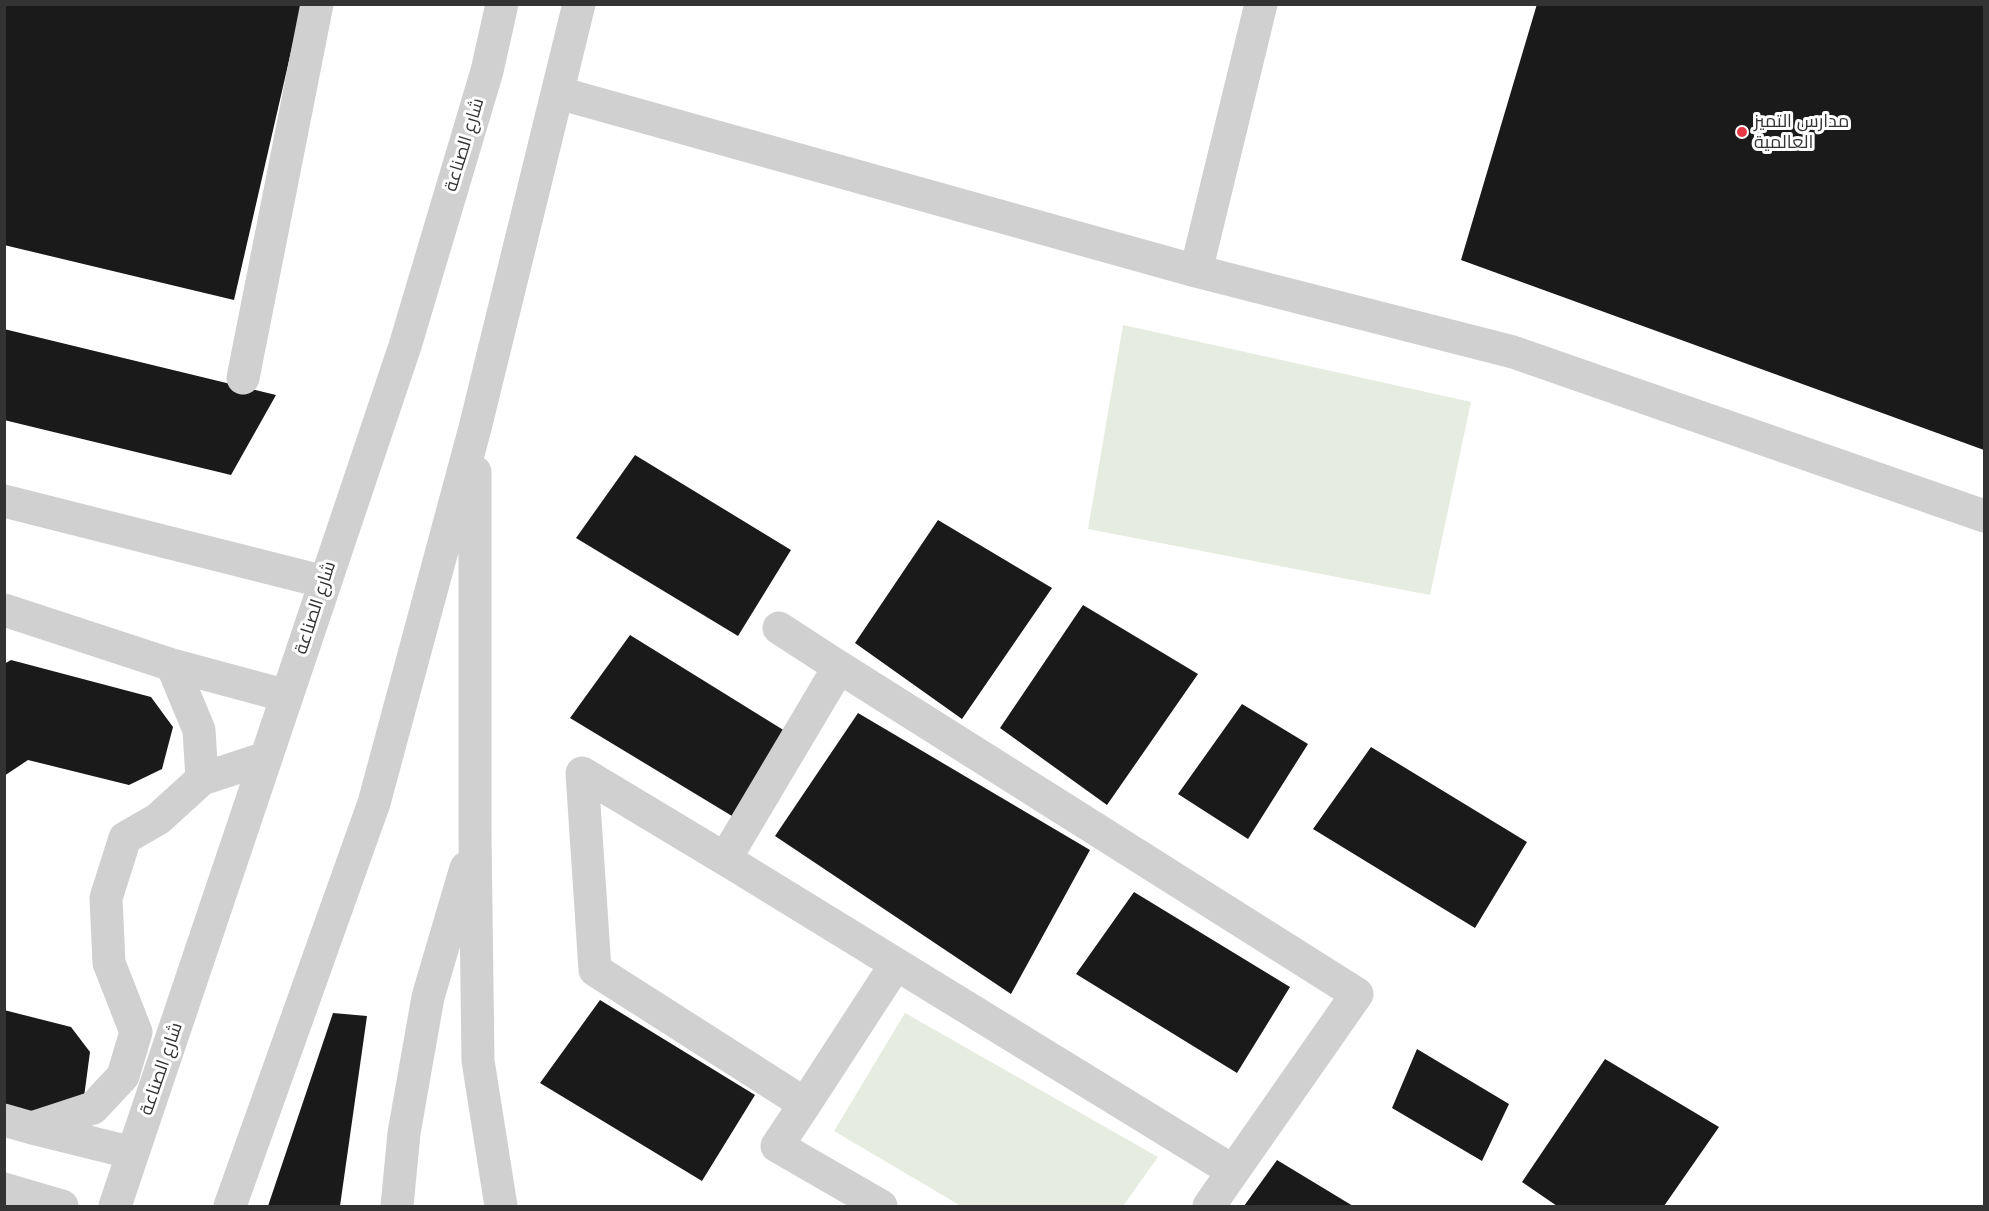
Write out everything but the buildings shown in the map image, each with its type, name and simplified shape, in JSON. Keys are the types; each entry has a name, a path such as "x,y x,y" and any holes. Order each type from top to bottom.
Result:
{"street":[{"path":"243,378 317,4"},
{"path":"230,1206 374,803 475,429 579,4"},
{"path":"1196,271 1261,4"},
{"name":"شارع الصناعة","path":"115,1206 405,346 487,71 495,6"},
{"path":"559,93 1196,271 1513,352 1984,516"},
{"path":"475,429 475,836 478,1061 501,1206"},
{"path":"4,501 325,582"},
{"path":"4,610 172,665 287,696"},
{"path":"779,628 1357,994 1209,1206"},
{"path":"172,665 199,730 202,779"},
{"path":"725,859 839,667"},
{"path":"18,1124 93,1108 123,1076 136,1032 109,963 106,898 125,838 158,819 202,779 266,758"},
{"path":"805,1104 595,970 582,773 1233,1172"},
{"path":"398,1206 404,1133 428,997 475,836"},
{"path":"881,1206 777,1146 896,964"},
{"path":"136,1032 170,1042"},
{"path":"18,1124 133,1153"},
{"path":"4,1189 62,1206"}],"shaded area":[{"path":"1123,325 1471,402 1430,595 1088,529"},
{"path":"905,1013 1158,1157 1123,1206 961,1206 834,1131"}],"place":[{"name":"مدارس التميز العالمية","path":"1742,132"}]}
